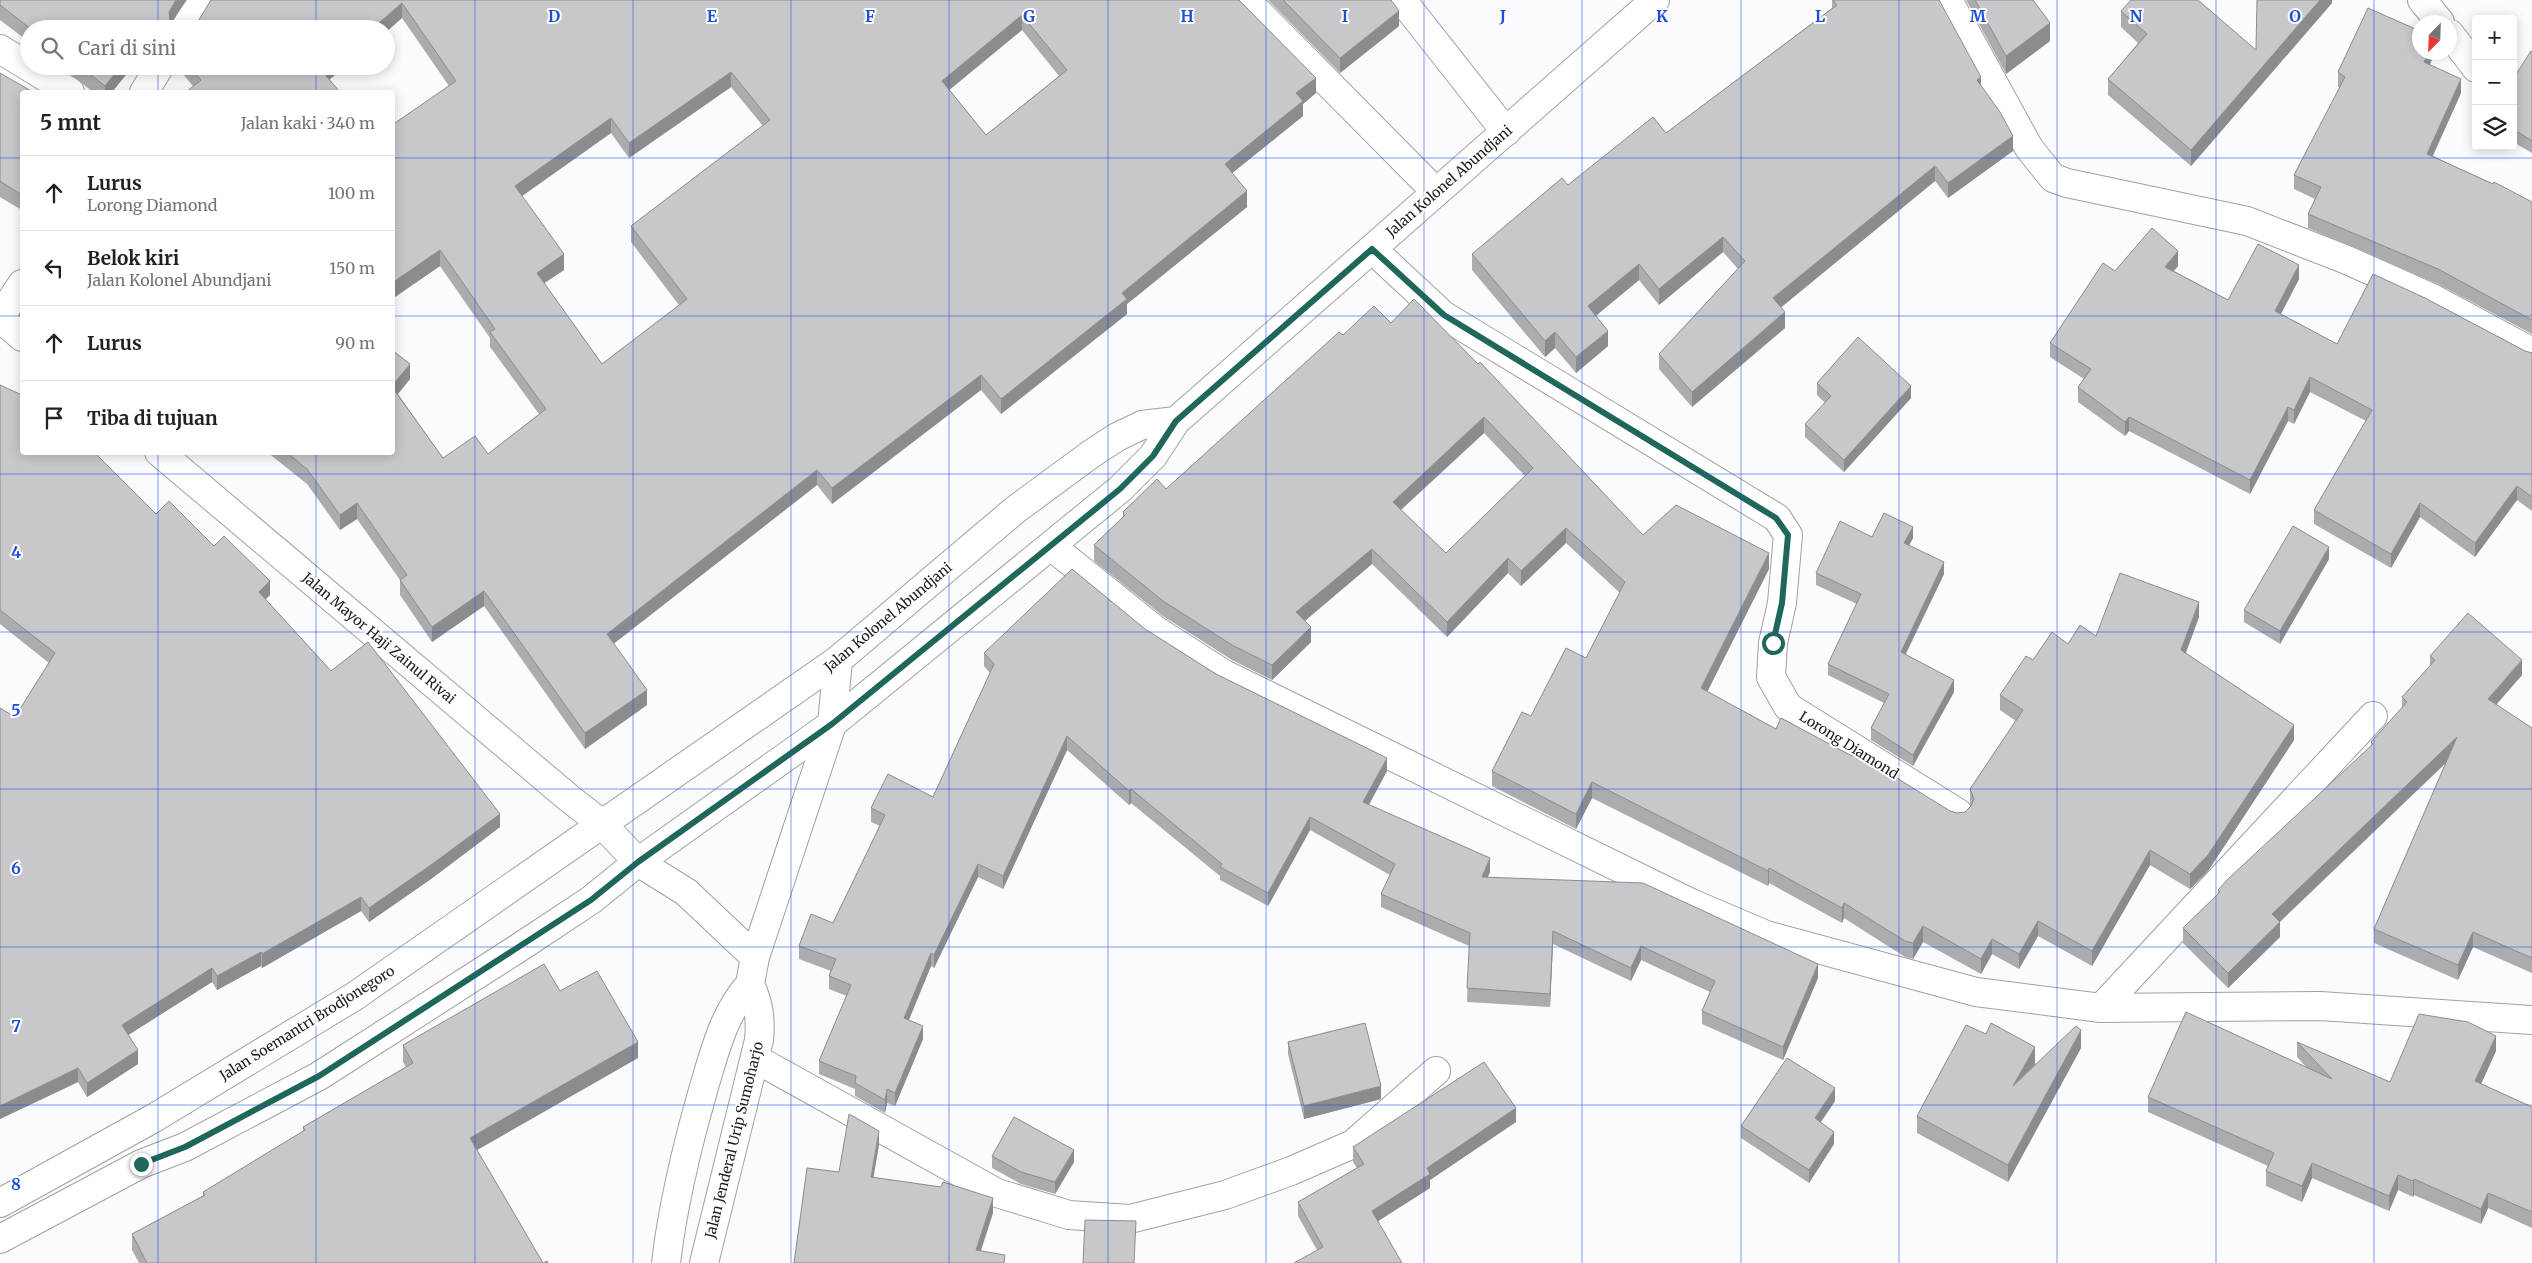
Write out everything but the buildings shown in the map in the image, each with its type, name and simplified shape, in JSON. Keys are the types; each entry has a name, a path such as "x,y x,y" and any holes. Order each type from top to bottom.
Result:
{"street":[{"path":"190,20 204,0"},
{"path":"1246,0 1436,192"},
{"path":"1402,0 1506,132"},
{"name":"Jalan Kolonel Abundjani","path":"638,862 832,724 1120,489 1153,456 1176,421 1655,0"},
{"path":"1948,0 2029,148 2053,178 2067,183 2247,221 2347,260 2432,298 2532,352"},
{"path":"2422,0 2434,15"},
{"path":"2457,43 2472,63"},
{"path":"0,49 20,61"},
{"path":"42,75 67,90"},
{"path":"145,90 154,75"},
{"name":"Lorong Diamond","path":"1372,249 1444,315 1776,518 1788,535 1782,603 1773,643 1772,677 1788,706 1958,813"},
{"path":"20,287 0,317 20,335"},
{"name":"Jalan Kolonel Abundjani","path":"601,823 838,660 1015,510 1091,454 1117,437 1142,425 1176,421"},
{"name":"Jalan Mayor Haji Zainul Rivai","path":"163,455 562,793 601,823 638,862 686,892 755,957"},
{"path":"1051,546 1154,629 1224,674 1692,903 1766,935 1976,992 2101,1008 2202,1009 2320,1006 2532,1020"},
{"path":"666,1263 679,1179 722,1028 739,996 750,984 755,957 832,724 838,660"},
{"path":"2101,1008 2373,716"},
{"name":"Jalan Soemantri Brodjonegoro","path":"0,1204 154,1118 355,996 601,823"},
{"path":"0,1240 141,1164 185,1147 319,1076 517,950 591,900 638,862"},
{"name":"Jalan Jenderal Urip Sumoharjo","path":"704,1263 756,1059 761,1019 758,1003 750,984"},
{"path":"756,1059 997,1193 1069,1216 1130,1218 1225,1195 1291,1171 1353,1144 1436,1071"}],"route":[{"path":"141,1164 185,1147 319,1076 517,950 591,900 638,862 832,724 1120,489 1153,456 1176,421 1372,249 1444,315 1693,465 1776,518 1788,535 1787,571 1773,643"}]}
